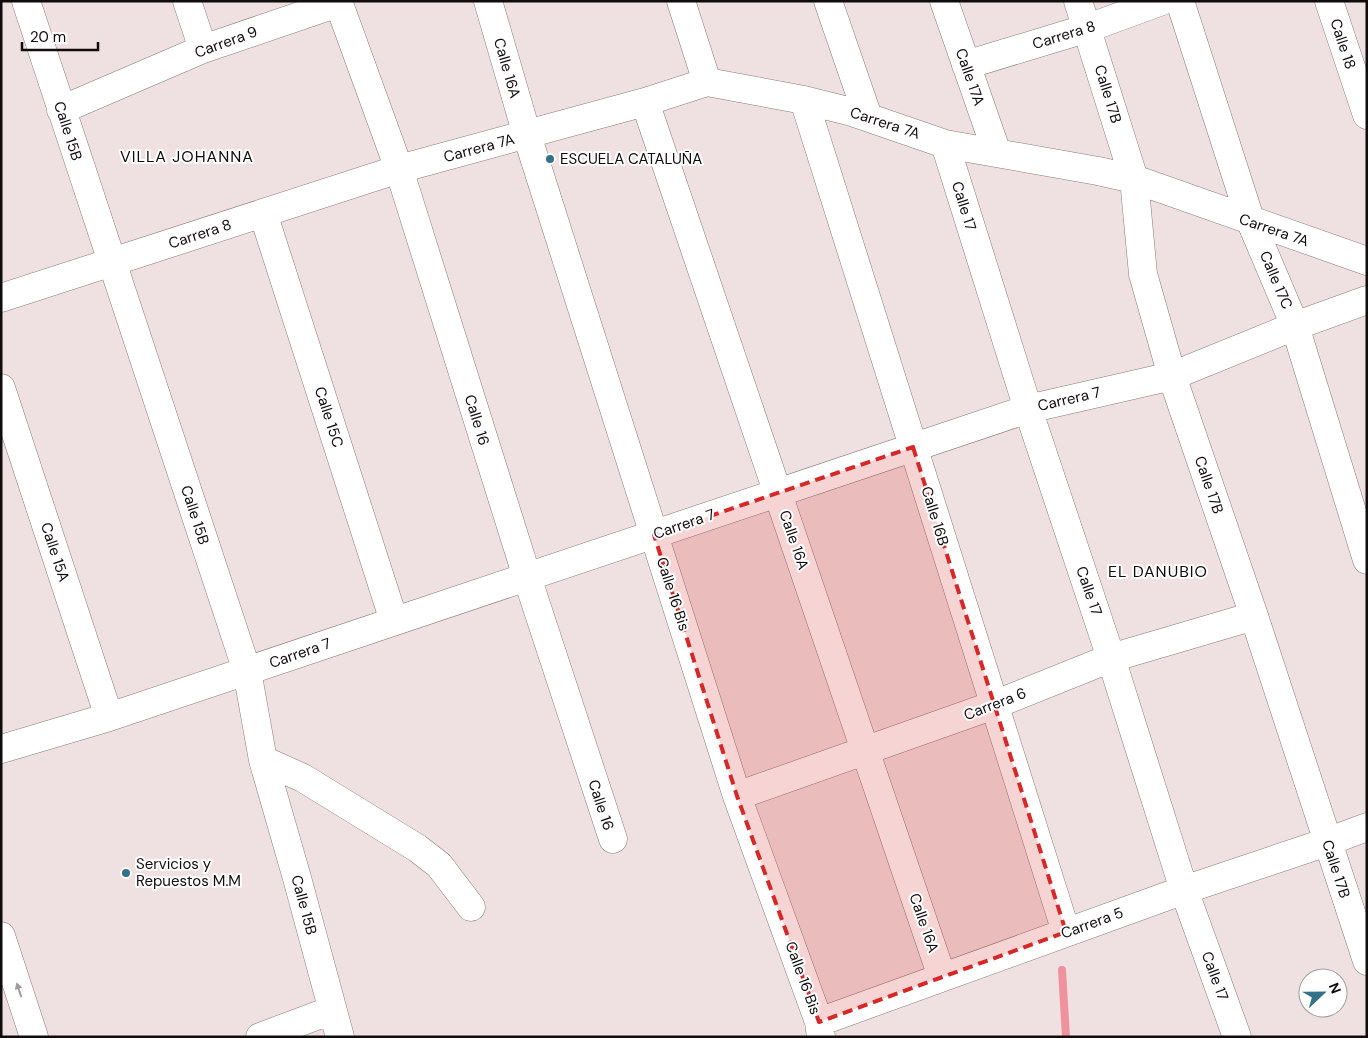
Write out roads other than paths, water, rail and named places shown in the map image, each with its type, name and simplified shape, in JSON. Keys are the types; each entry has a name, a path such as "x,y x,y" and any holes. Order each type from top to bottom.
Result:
{"street":[{"name":"Calle 15B","path":"26,1 247,671 263,760 340,1037"},
{"path":"187,1 203,49"},
{"name":"Calle 16A","path":"488,1 527,135"},
{"path":"681,1 707,82"},
{"path":"828,1 868,117"},
{"name":"Calle 17A","path":"944,1 997,152"},
{"name":"Calle 17B","path":"1078,1 1134,179 1144,274 1172,376 1254,616 1367,961"},
{"name":"Carrera 8","path":"966,65 1088,28 1162,1"},
{"name":"Calle 17C","path":"1180,1 1250,222 1295,326 1367,560"},
{"name":"Calle 18","path":"1329,1 1367,115"},
{"name":"Carrera 9","path":"61,110 203,49 338,2"},
{"name":"Calle 16","path":"338,2 399,170 527,577 613,839"},
{"name":"Carrera 7A","path":"399,170 645,102 707,82 804,100 868,117 944,144 997,152 1134,179 1250,222 1367,262"},
{"name":"Calle 16B","path":"804,100 1066,932"},
{"name":"Calle 16A","path":"645,102 942,977"},
{"name":"Calle 16 Bis","path":"527,135 737,796 820,1030"},
{"name":"Calle 17","path":"944,144 1028,409 1111,658 1184,890 1237,1037"},
{"name":"Carrera 8","path":"1,298 399,170"},
{"name":"Calle 15C","path":"263,213 394,621"},
{"name":"Carrera 7","path":"1,749 109,717 1028,409 1172,376 1295,326 1367,300"},
{"name":"Calle 15A","path":"1,388 109,717"},
{"name":"Carrera 6","path":"737,796 994,705 1111,658 1254,616"},
{"path":"263,760 303,778 417,848 439,864 471,907"},
{"name":"Carrera 5","path":"820,1030 942,977 1367,827"},
{"path":"1,936 34,1037"},
{"path":"260,1037 332,1010"}],"waterway":[{"path":"1062,970 1066,1037"}],"place":[{"name":"ESCUELA CATALUÑA","path":"550,159"},
{"name":"Servicios y Repuestos M.M","path":"126,873"}],"district":[{"name":"VILLA JOHANNA","path":"187,156"},
{"name":"EL DANUBIO","path":"1158,571"}]}
